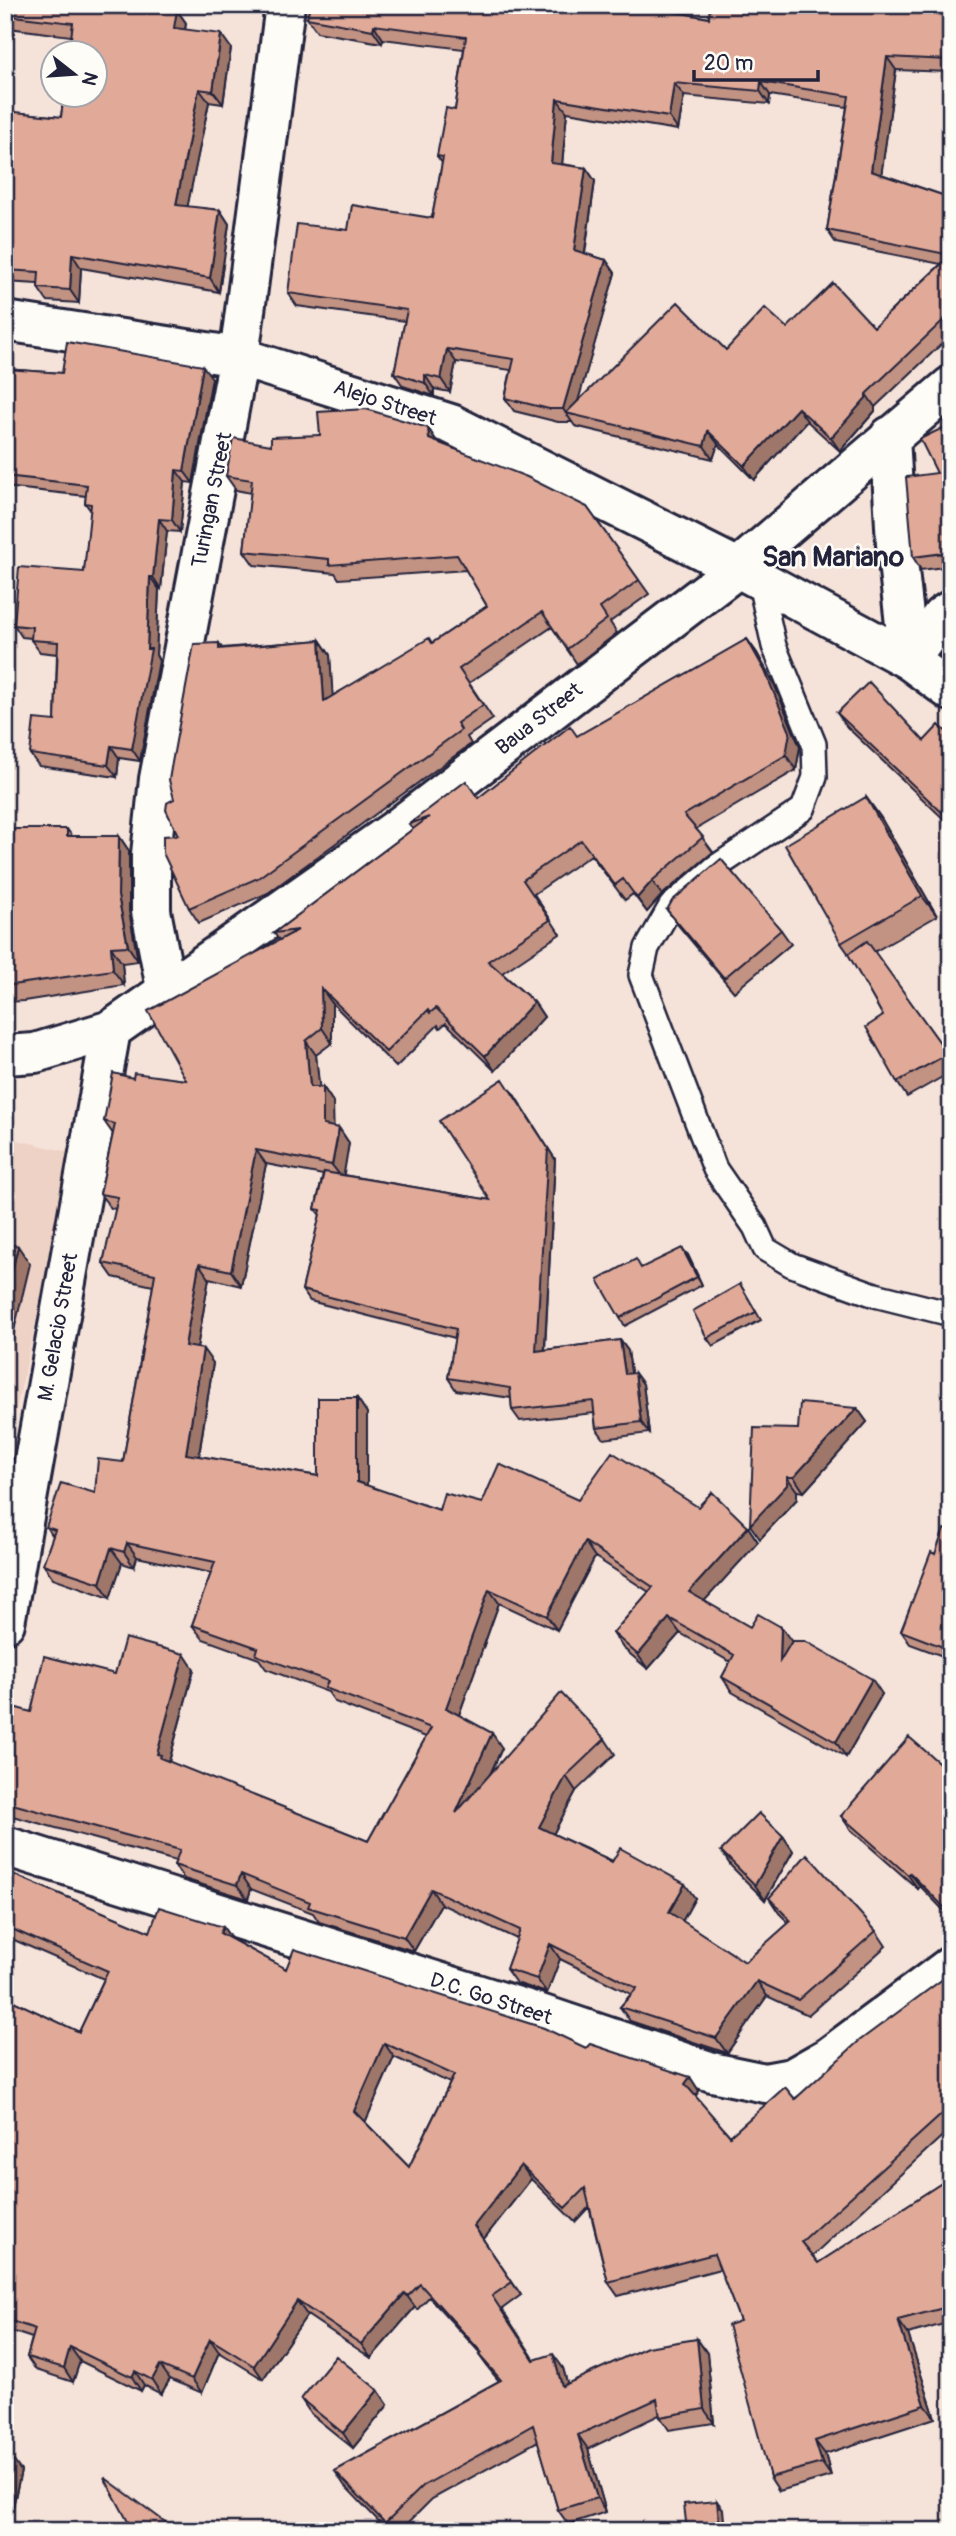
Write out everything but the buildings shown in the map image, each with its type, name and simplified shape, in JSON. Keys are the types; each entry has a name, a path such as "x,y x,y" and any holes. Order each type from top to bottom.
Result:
{"street":[{"name":"Turingan Street","path":"166,993 151,911 151,854 159,779 239,357 285,5"},
{"name":"Alejo Street","path":"5,321 239,357 451,425 749,574 909,660 951,691"},
{"name":"Baua Street","path":"5,1055 35,1053 111,1031 166,993 749,574 890,436 951,386"},
{"path":"890,436 896,544 909,660"},
{"path":"909,660 942,616 951,610"},
{"name":"M. Gelacio Street","path":"5,1623 111,1031"},
{"name":"D.C. Go Street","path":"5,1846 534,2012 712,2073 765,2083 792,2078 829,2057 951,1966"}],"lane":[{"path":"749,574 774,646 814,744 815,777 803,809 716,867 671,906 647,948 641,975 715,1170 755,1227 765,1249 792,1265 875,1295 951,1314"}],"shaded area":[{"path":"5,1137 73,1153 5,1461"}],"district":[{"name":"San Mariano","path":"833,557"}]}
